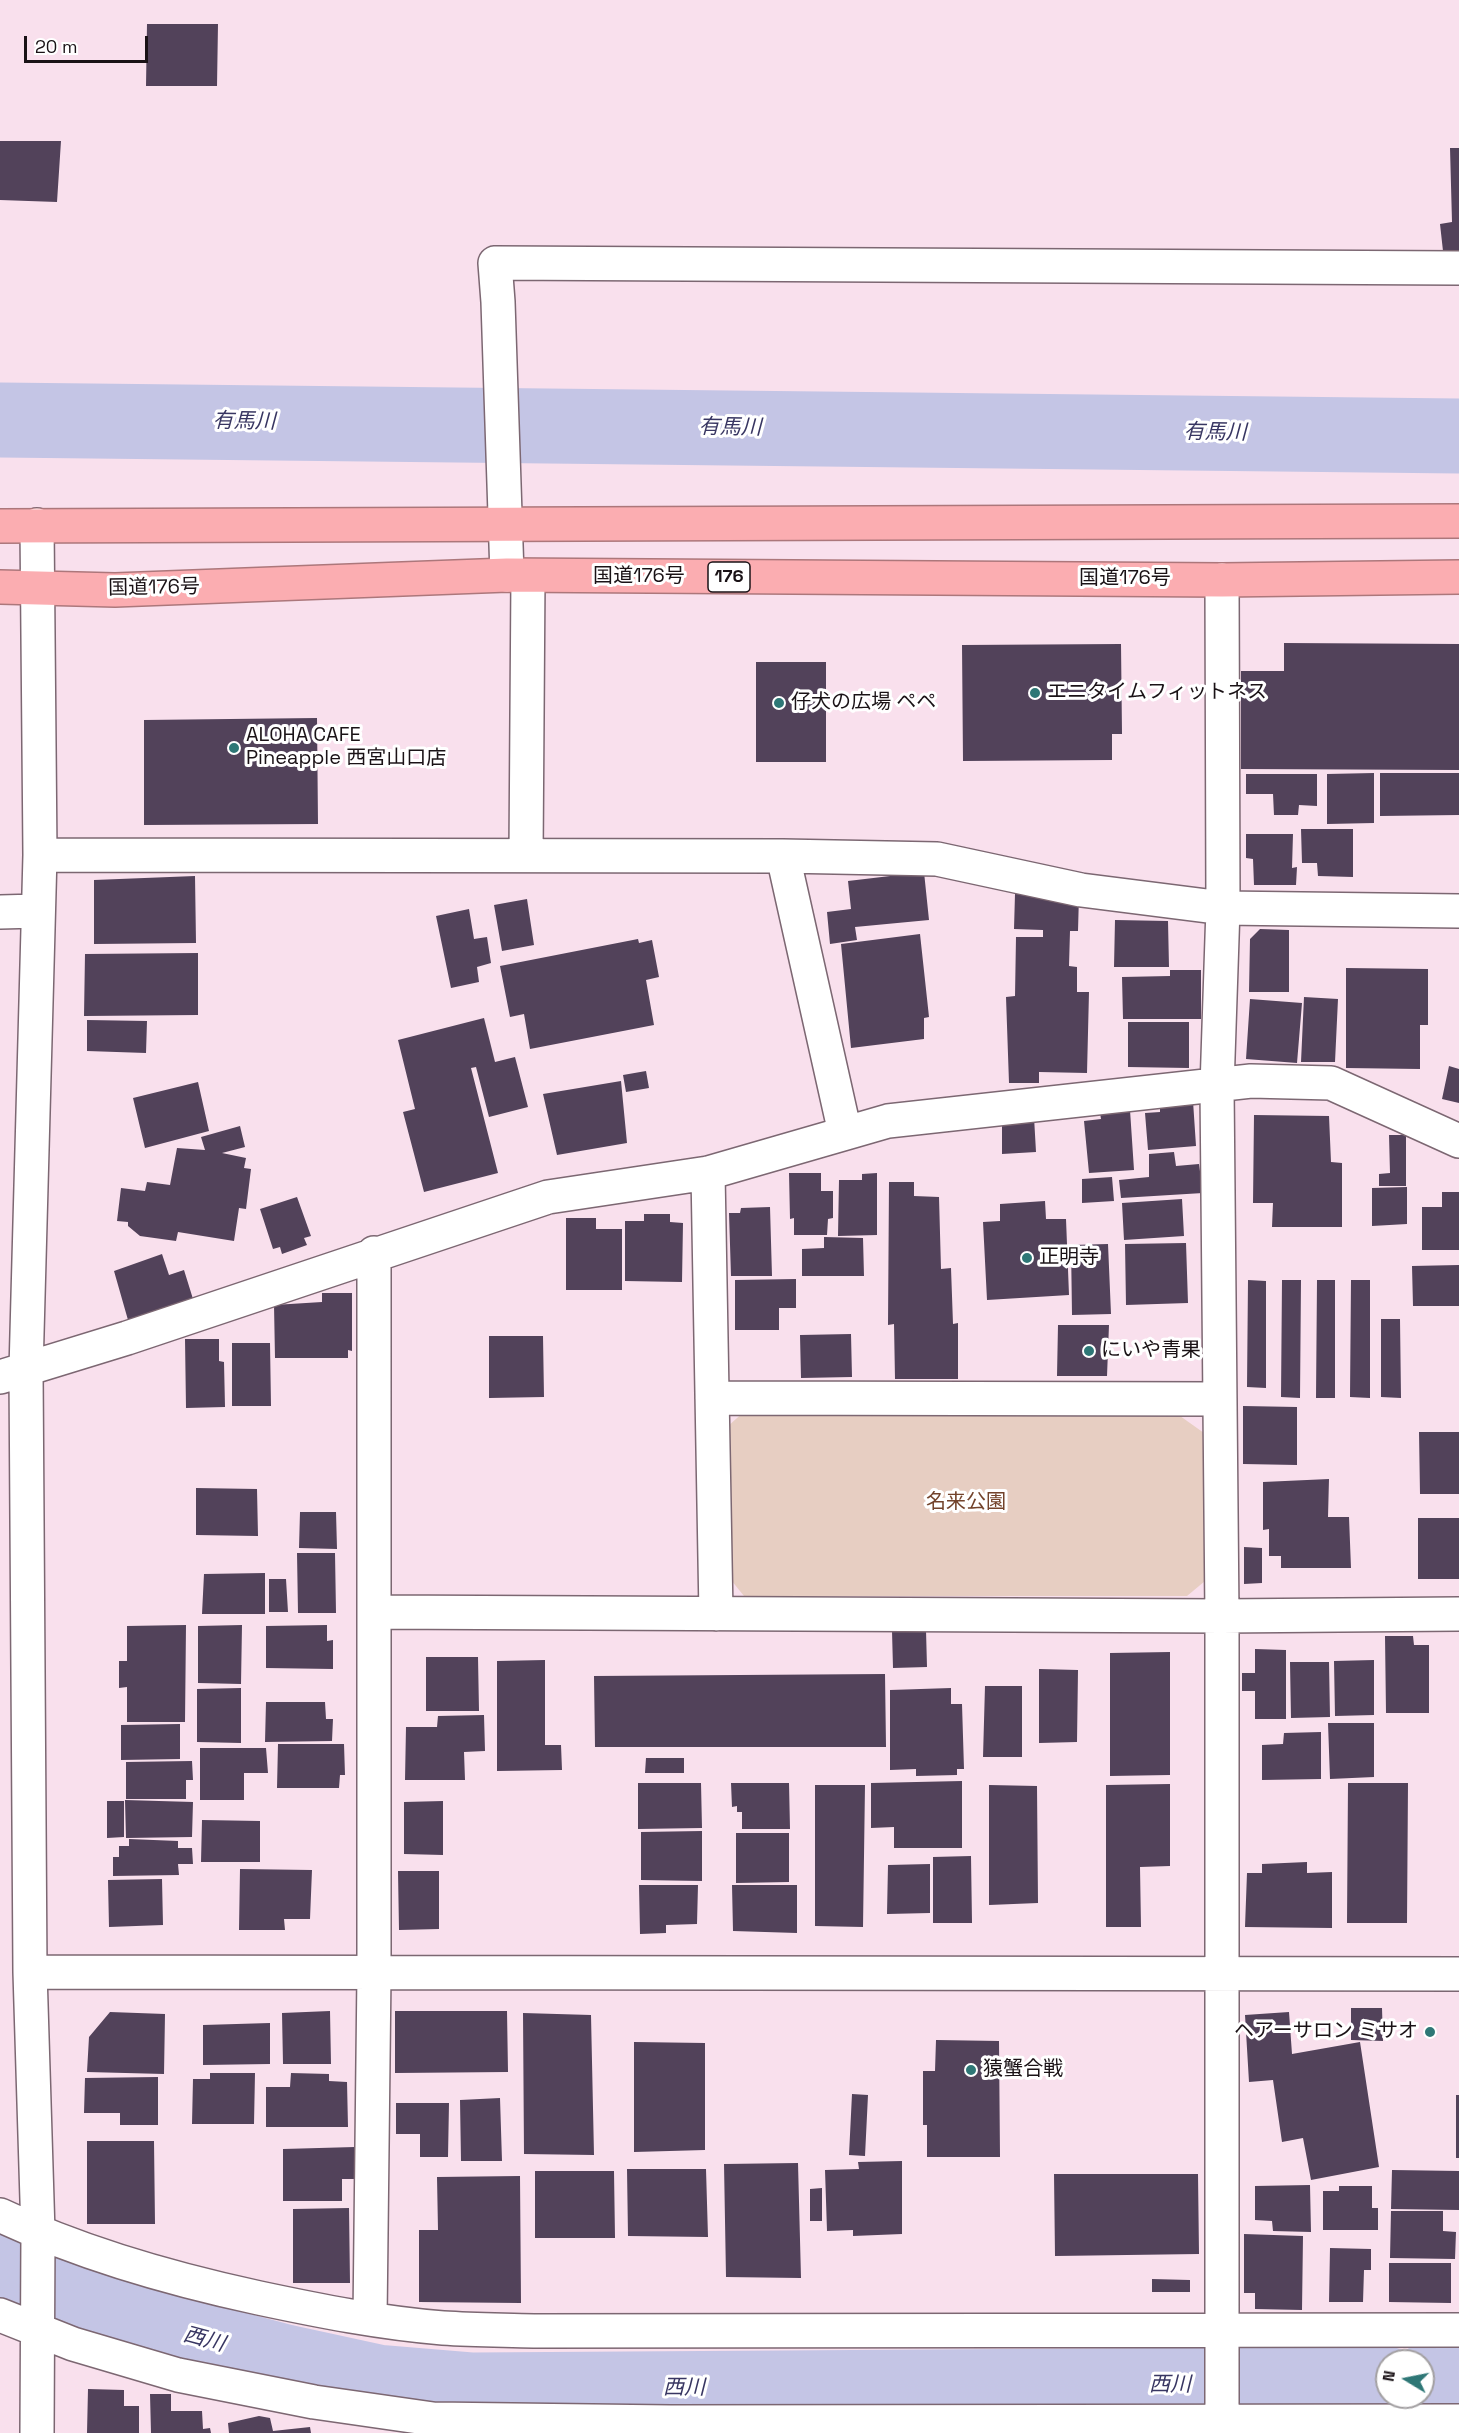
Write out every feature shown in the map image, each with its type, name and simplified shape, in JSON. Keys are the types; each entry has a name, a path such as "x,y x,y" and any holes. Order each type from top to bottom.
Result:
{"highway":[{"path":"0,526 505,511 1459,521"},
{"name":"国道176号","path":"0,587 115,590 518,576 1222,580 1459,577"}],"street":[{"path":"526,855 518,576 505,511 495,263 1459,268"},
{"path":"36,2433 38,2233 13,1373 40,855 36,587 38,525"},
{"path":"1222,580 1223,908 1217,1087 1222,1616 1222,2427"},
{"path":"40,855 783,856 936,859 1081,890 1223,908 1459,911"},
{"path":"783,856 845,1133"},
{"path":"0,912 37,911"},
{"path":"13,1373 548,1197 708,1173 888,1121 1217,1087 1251,1081 1331,1083 1459,1142"},
{"path":"708,1173 716,1614"},
{"path":"370,2319 374,1973 374,1253"},
{"path":"712,1398 1220,1399"},
{"path":"375,1612 1222,1616 1459,1614"},
{"path":"30,1972 1459,1974"},
{"path":"0,2215 38,2233 126,2264 198,2284 329,2313 444,2328 534,2331 1459,2330"},
{"path":"0,2314 38,2332 178,2375 314,2402 433,2419 1222,2427 1459,2421"}],"green space":[{"name":"名来公園","path":"746,1410 1173,1411 1204,1433 1205,1581 1187,1596 744,1596 727,1575 727,1427"}],"building":[{"path":"147,24 218,24 217,86 146,86"},
{"path":"0,141 61,141 57,202 0,200"},
{"path":"1450,148 1459,148 1459,252 1443,251 1440,224 1452,222"},
{"path":"1284,643 1459,644 1459,770 1241,769 1241,671 1284,671"},
{"path":"1121,644 1122,734 1112,734 1112,760 963,761 962,645"},
{"path":"756,662 826,662 826,762 756,762"},
{"path":"317,718 318,824 144,825 144,720"},
{"path":"1374,773 1374,823 1327,824 1327,774"},
{"path":"1380,773 1459,773 1459,815 1380,816"},
{"path":"1246,774 1317,774 1317,806 1299,805 1298,815 1274,815 1273,794 1246,794"},
{"path":"1301,829 1353,829 1353,877 1318,876 1317,863 1302,863"},
{"path":"1246,834 1293,834 1292,868 1297,867 1296,885 1254,885 1253,859 1246,858"},
{"path":"924,872 929,920 855,927 857,940 830,944 827,912 851,909 848,881"},
{"path":"195,876 196,943 94,944 94,880"},
{"path":"1015,894 1079,895 1078,931 1070,931 1069,966 1077,967 1077,992 1089,992 1087,1073 1039,1072 1039,1083 1009,1083 1006,997 1015,996 1016,937 1043,937 1043,930 1014,929"},
{"path":"527,899 534,945 502,951 494,905"},
{"path":"469,909 474,939 487,937 491,963 477,967 479,982 451,988 436,916"},
{"path":"1115,920 1168,921 1169,967 1114,967"},
{"path":"1260,929 1289,930 1289,992 1249,992 1250,939"},
{"path":"920,934 929,1017 924,1018 924,1039 851,1048 841,944"},
{"path":"638,939 639,943 652,940 659,977 646,980 654,1025 530,1049 524,1014 510,1017 500,966"},
{"path":"198,953 198,1015 84,1016 85,954"},
{"path":"1346,968 1428,969 1428,1025 1420,1025 1420,1069 1346,1068"},
{"path":"1170,970 1201,970 1201,1019 1123,1019 1122,977 1170,976"},
{"path":"1304,997 1338,999 1335,1062 1301,1062"},
{"path":"1250,999 1302,1003 1297,1063 1246,1059"},
{"path":"484,1018 495,1062 515,1057 528,1107 489,1117 476,1067 471,1068 498,1173 424,1192 403,1112 415,1109 398,1040"},
{"path":"87,1020 147,1021 146,1053 87,1051"},
{"path":"1128,1022 1189,1022 1189,1068 1128,1067"},
{"path":"1449,1066 1459,1069 1459,1103 1442,1099"},
{"path":"646,1071 649,1088 626,1092 623,1075"},
{"path":"621,1081 627,1143 557,1155 543,1094"},
{"path":"198,1082 209,1131 145,1148 133,1098"},
{"path":"1193,1101 1196,1146 1148,1150 1145,1113 1160,1112 1160,1104"},
{"path":"1130,1110 1134,1170 1089,1173 1084,1121 1101,1119 1100,1113"},
{"path":"1254,1115 1329,1116 1331,1162 1342,1163 1342,1227 1272,1227 1273,1203 1253,1203"},
{"path":"1034,1117 1036,1152 1002,1154 1002,1119"},
{"path":"240,1126 245,1147 222,1153 246,1158 244,1168 251,1169 246,1209 239,1208 234,1241 178,1232 176,1241 140,1236 128,1226 128,1222 117,1221 121,1188 145,1191 147,1182 170,1185 177,1148 205,1150 201,1137"},
{"path":"1389,1135 1406,1135 1406,1186 1379,1186 1379,1174 1390,1173"},
{"path":"1174,1152 1176,1166 1199,1164 1203,1193 1121,1198 1119,1180 1149,1177 1149,1154"},
{"path":"789,1173 821,1173 821,1191 833,1191 833,1218 828,1219 827,1235 794,1235 794,1218 790,1219"},
{"path":"877,1173 877,1235 838,1236 839,1180 862,1180 862,1174"},
{"path":"1112,1177 1114,1201 1082,1203 1082,1179"},
{"path":"889,1182 914,1182 914,1196 939,1197 941,1269 951,1268 953,1324 958,1323 958,1379 895,1379 894,1324 888,1325"},
{"path":"1407,1187 1407,1224 1372,1226 1372,1188"},
{"path":"1442,1192 1459,1192 1459,1250 1422,1250 1422,1207 1442,1207"},
{"path":"297,1197 311,1236 304,1238 307,1245 282,1254 280,1247 273,1249 260,1209"},
{"path":"1182,1199 1184,1236 1124,1240 1122,1203"},
{"path":"1045,1201 1046,1219 1066,1219 1069,1295 987,1300 983,1222 1000,1221 1000,1204"},
{"path":"770,1207 772,1276 731,1276 729,1213 740,1213 741,1208"},
{"path":"644,1214 670,1214 670,1222 683,1223 682,1282 625,1281 625,1221 644,1221"},
{"path":"566,1218 596,1218 596,1229 622,1229 622,1290 566,1290"},
{"path":"824,1237 863,1238 864,1276 802,1276 802,1249 824,1248"},
{"path":"1186,1243 1188,1303 1126,1305 1125,1244"},
{"path":"1108,1244 1111,1314 1072,1315 1071,1245"},
{"path":"162,1254 169,1275 184,1270 193,1299 128,1320 114,1271"},
{"path":"1459,1265 1459,1306 1413,1306 1412,1266"},
{"path":"796,1279 796,1308 779,1308 779,1330 735,1330 735,1280"},
{"path":"1248,1280 1266,1281 1266,1388 1247,1387"},
{"path":"1282,1280 1301,1280 1300,1398 1281,1397"},
{"path":"1317,1280 1335,1280 1335,1398 1316,1398"},
{"path":"1351,1280 1370,1280 1370,1398 1350,1397"},
{"path":"322,1293 352,1293 352,1351 348,1350 348,1358 275,1358 274,1305 322,1302"},
{"path":"1381,1319 1400,1319 1401,1398 1381,1397"},
{"path":"1058,1325 1109,1325 1107,1376 1057,1376"},
{"path":"851,1334 852,1377 801,1378 800,1335"},
{"path":"489,1336 543,1336 544,1397 489,1398"},
{"path":"185,1339 219,1339 219,1361 224,1362 225,1407 186,1408"},
{"path":"232,1343 270,1343 271,1406 232,1406"},
{"path":"1243,1406 1297,1407 1297,1465 1243,1464"},
{"path":"1419,1432 1459,1432 1459,1494 1420,1494"},
{"path":"1329,1479 1328,1517 1349,1517 1351,1568 1281,1568 1281,1556 1269,1556 1269,1529 1263,1530 1263,1482"},
{"path":"196,1488 257,1489 258,1536 196,1535"},
{"path":"300,1512 336,1512 337,1549 299,1548"},
{"path":"1418,1518 1459,1518 1459,1579 1418,1579"},
{"path":"1244,1547 1262,1548 1262,1583 1244,1584"},
{"path":"297,1553 335,1553 336,1613 298,1613"},
{"path":"265,1573 265,1614 202,1614 204,1574"},
{"path":"269,1579 286,1579 288,1612 269,1612"},
{"path":"186,1625 185,1722 127,1722 127,1687 119,1688 119,1661 127,1661 127,1626"},
{"path":"242,1625 241,1684 198,1683 198,1626"},
{"path":"327,1625 327,1641 333,1640 333,1669 266,1668 266,1626"},
{"path":"926,1630 927,1667 893,1668 892,1631"},
{"path":"1385,1636 1413,1636 1414,1645 1429,1645 1429,1713 1386,1713"},
{"path":"1255,1649 1286,1650 1286,1719 1255,1719 1255,1691 1242,1691 1242,1673 1255,1673"},
{"path":"1170,1652 1170,1775 1110,1776 1110,1653"},
{"path":"426,1657 478,1657 479,1711 426,1711"},
{"path":"545,1660 545,1745 561,1745 562,1770 497,1771 497,1661"},
{"path":"1374,1660 1374,1715 1335,1716 1334,1661"},
{"path":"1290,1662 1329,1662 1330,1717 1291,1718"},
{"path":"1039,1669 1078,1670 1077,1742 1039,1743"},
{"path":"885,1674 886,1747 595,1747 594,1676"},
{"path":"985,1686 1022,1686 1022,1757 983,1757"},
{"path":"241,1688 241,1743 197,1742 197,1689"},
{"path":"951,1688 951,1704 962,1704 964,1769 957,1769 957,1775 916,1776 916,1769 890,1770 890,1690"},
{"path":"266,1702 325,1702 326,1719 333,1719 332,1741 265,1742"},
{"path":"484,1715 485,1751 464,1752 465,1780 405,1780 406,1727 437,1727 438,1716"},
{"path":"1328,1723 1374,1723 1374,1777 1330,1779"},
{"path":"180,1724 180,1759 121,1760 121,1725"},
{"path":"1321,1732 1321,1779 1262,1780 1262,1745 1283,1744 1284,1733"},
{"path":"278,1744 344,1744 345,1775 340,1775 339,1788 277,1788"},
{"path":"200,1748 266,1748 268,1773 244,1773 244,1800 200,1800"},
{"path":"646,1758 684,1758 684,1773 645,1773"},
{"path":"192,1761 193,1780 186,1780 186,1799 126,1799 126,1762"},
{"path":"962,1781 962,1848 894,1848 894,1827 871,1828 871,1783"},
{"path":"638,1783 701,1783 702,1828 638,1829"},
{"path":"731,1783 789,1783 790,1829 742,1829 742,1812 737,1812 737,1806 732,1807"},
{"path":"1348,1783 1408,1783 1407,1923 1347,1923"},
{"path":"1170,1784 1170,1866 1140,1867 1141,1927 1106,1927 1106,1785"},
{"path":"815,1785 865,1785 863,1927 815,1926"},
{"path":"989,1785 1037,1786 1038,1903 989,1905"},
{"path":"125,1800 193,1802 192,1837 126,1838"},
{"path":"107,1801 124,1801 124,1837 107,1838"},
{"path":"443,1801 443,1855 404,1854 404,1802"},
{"path":"202,1820 260,1821 260,1862 201,1862"},
{"path":"702,1831 702,1881 641,1880 641,1832"},
{"path":"736,1833 789,1833 789,1882 736,1883"},
{"path":"129,1839 178,1841 178,1848 192,1848 193,1864 178,1864 179,1875 113,1876 113,1857 119,1857 119,1846 129,1846"},
{"path":"971,1856 972,1923 933,1923 933,1857"},
{"path":"1307,1862 1307,1873 1332,1872 1332,1928 1245,1927 1247,1873 1262,1873 1262,1864"},
{"path":"930,1864 930,1913 887,1914 888,1865"},
{"path":"240,1869 312,1870 310,1919 284,1919 285,1930 239,1930"},
{"path":"398,1871 439,1871 439,1929 399,1930"},
{"path":"162,1879 163,1925 109,1927 108,1880"},
{"path":"639,1885 698,1885 697,1924 666,1925 666,1933 640,1934"},
{"path":"732,1885 797,1885 797,1933 733,1931"},
{"path":"1351,2008 1382,2008 1383,2041 1351,2040"},
{"path":"330,2011 331,2064 283,2064 282,2013"},
{"path":"395,2011 507,2011 508,2072 395,2073"},
{"path":"110,2012 165,2014 164,2074 87,2072 89,2037"},
{"path":"1289,2012 1292,2054 1360,2042 1379,2167 1311,2180 1303,2138 1282,2142 1273,2080 1249,2082 1245,2015"},
{"path":"523,2013 591,2015 594,2155 524,2154"},
{"path":"270,2023 270,2064 203,2065 203,2025"},
{"path":"936,2040 999,2041 1000,2157 927,2157 927,2125 923,2125 923,2071 935,2071"},
{"path":"634,2042 705,2043 705,2150 634,2152"},
{"path":"210,2073 255,2073 254,2124 192,2124 193,2079 210,2079"},
{"path":"291,2073 329,2074 329,2081 347,2082 348,2127 266,2127 266,2087 290,2087"},
{"path":"158,2077 158,2125 120,2125 120,2113 84,2113 85,2078"},
{"path":"852,2094 868,2095 865,2156 849,2155"},
{"path":"1456,2095 1459,2095 1459,2158 1456,2158"},
{"path":"500,2098 502,2161 461,2161 460,2100"},
{"path":"396,2103 449,2103 448,2157 420,2157 420,2134 396,2134"},
{"path":"87,2141 154,2141 155,2224 87,2224"},
{"path":"355,2147 356,2179 342,2179 342,2201 283,2201 283,2149"},
{"path":"902,2161 902,2234 853,2236 853,2230 827,2231 825,2170 859,2169 858,2162"},
{"path":"798,2163 801,2278 726,2277 724,2164"},
{"path":"627,2169 706,2169 708,2237 628,2236"},
{"path":"1392,2170 1459,2171 1459,2210 1391,2209"},
{"path":"535,2171 614,2171 615,2238 535,2238"},
{"path":"1054,2174 1198,2174 1199,2254 1055,2256"},
{"path":"520,2176 521,2303 419,2302 419,2230 438,2230 437,2177"},
{"path":"1310,2185 1311,2232 1273,2231 1272,2221 1255,2220 1255,2186"},
{"path":"1339,2186 1372,2186 1372,2208 1378,2208 1378,2230 1323,2230 1323,2191 1339,2191"},
{"path":"822,2188 822,2221 810,2221 810,2189"},
{"path":"349,2208 350,2283 293,2283 293,2209"},
{"path":"1391,2211 1443,2211 1443,2231 1456,2232 1455,2259 1390,2258"},
{"path":"1244,2234 1303,2236 1302,2310 1255,2309 1255,2293 1244,2293"},
{"path":"1330,2248 1371,2249 1371,2270 1364,2270 1363,2302 1329,2302"},
{"path":"1389,2263 1451,2263 1451,2303 1389,2302"},
{"path":"1152,2279 1190,2280 1190,2292 1152,2292"},
{"path":"88,2389 124,2390 124,2406 139,2406 139,2433 87,2433"},
{"path":"150,2394 171,2394 171,2411 202,2411 203,2429 210,2428 211,2433 151,2433"},
{"path":"259,2416 270,2418 273,2431 310,2427 311,2433 229,2433 228,2423"}],"waterway":[{"name":"有馬川","path":"0,420 1459,436"},
{"name":"西川","path":"0,2268 97,2312 285,2362 377,2382 473,2390 1375,2384"},
{"name":"西川","path":"1435,2383 1459,2383"}],"place":[{"name":"エニタイムフィットネス","path":"1035,693"},
{"name":"仔犬の広場 ペペ","path":"779,703"},
{"name":"ALOHA CAFE Pineapple 西宮山口店","path":"234,748"},
{"name":"正明寺","path":"1027,1258"},
{"name":"にいや青果","path":"1089,1351"},
{"name":"ヘアーサロン ミサオ","path":"1430,2032"},
{"name":"猿蟹合戦","path":"971,2070"}]}
